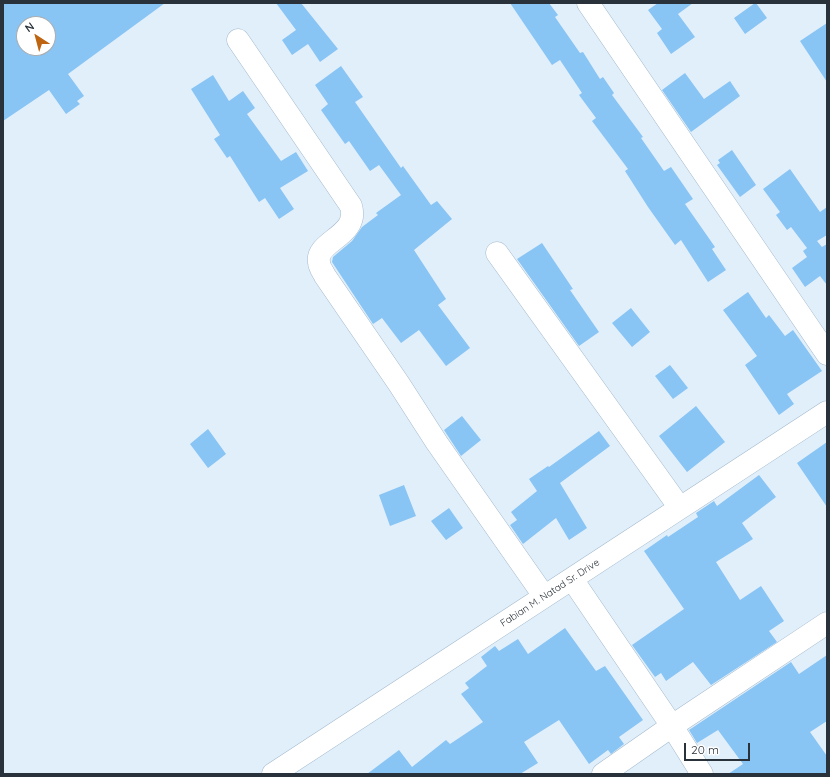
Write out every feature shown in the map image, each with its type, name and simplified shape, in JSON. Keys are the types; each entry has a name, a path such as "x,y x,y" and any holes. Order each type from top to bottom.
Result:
{"street":[{"path":"588,3 827,354"},
{"path":"238,40 351,206 352,218 346,229 320,252 318,260 325,276 399,384 437,443 544,596"},
{"path":"497,254 680,508"},
{"name":"Fabian M. Natad Sr. Drive","path":"273,774 827,412"},
{"path":"572,578 672,726 702,774"},
{"path":"603,774 672,726 827,623"}],"building":[{"path":"3,3 165,3 68,74 84,96 77,101 80,104 66,114 49,90 3,121"},
{"path":"276,3 301,3 338,49 320,62 308,44 292,55 282,40 296,30"},
{"path":"510,3 549,3 558,15 555,17 580,53 583,52 600,79 603,77 614,93 612,95 643,137 641,138 664,171 671,167 693,199 685,204 715,247 712,249 726,270 708,282 681,240 675,245 625,171 628,169 592,121 596,118 579,95 582,93 560,60 552,65"},
{"path":"658,3 693,3 678,14 695,37 671,54 657,33 662,29 648,10"},
{"path":"755,3 767,18 745,34 734,18"},
{"path":"827,23 827,82 800,41"},
{"path":"341,66 363,97 355,102 401,168 403,166 431,205 437,201 452,219 414,250 446,299 438,305 470,348 446,366 419,330 401,343 382,318 373,324 332,262 333,257 352,241 362,227 378,215 376,213 401,195 379,165 370,171 349,141 345,144 321,110 328,104 315,85"},
{"path":"685,73 704,99 730,81 740,96 691,132 662,90"},
{"path":"213,75 229,101 243,91 255,108 247,114 281,161 296,152 308,171 280,188 294,209 279,219 265,198 259,202 230,156 227,158 214,139 220,135 191,89"},
{"path":"732,150 756,185 740,197 717,165 720,163 718,160"},
{"path":"790,169 820,212 827,207 827,235 817,241 822,247 827,244 827,285 820,276 805,287 792,268 807,257 803,251 807,248 791,227 787,230 776,215 780,212 763,189"},
{"path":"542,243 573,289 570,290 599,332 579,346 517,259"},
{"path":"748,292 766,318 769,315 785,336 793,330 822,371 787,394 794,404 779,415 745,365 757,356 723,310"},
{"path":"631,308 650,332 632,347 612,323"},
{"path":"670,365 688,388 673,399 655,376"},
{"path":"696,406 725,442 687,472 659,436"},
{"path":"462,416 481,440 461,456 444,430"},
{"path":"208,429 226,454 208,468 190,444"},
{"path":"599,431 610,446 560,483 587,528 569,540 556,518 523,544 510,525 517,520 511,512 537,491 529,479 548,466 549,467"},
{"path":"827,442 827,507 797,463"},
{"path":"759,475 776,497 742,523 753,539 716,562 740,600 761,586 784,621 769,631 777,642 711,685 693,662 666,681 661,673 655,677 632,645 684,609 644,551 667,535 668,537 698,517 696,513 714,501 717,506"},
{"path":"404,485 416,516 390,526 379,495"},
{"path":"449,508 463,528 446,540 431,521"},
{"path":"565,628 596,671 605,666 643,720 619,737 624,744 611,754 608,750 589,764 559,720 524,742 538,763 520,774 367,774 399,750 412,767 446,740 450,744 483,722 461,694 469,688 465,683 487,666 481,657 495,646 499,651 518,639 528,654"},
{"path":"827,655 827,721 810,732 827,756 827,774 728,774 743,764 718,730 697,743 689,730 791,662 799,674"}]}
